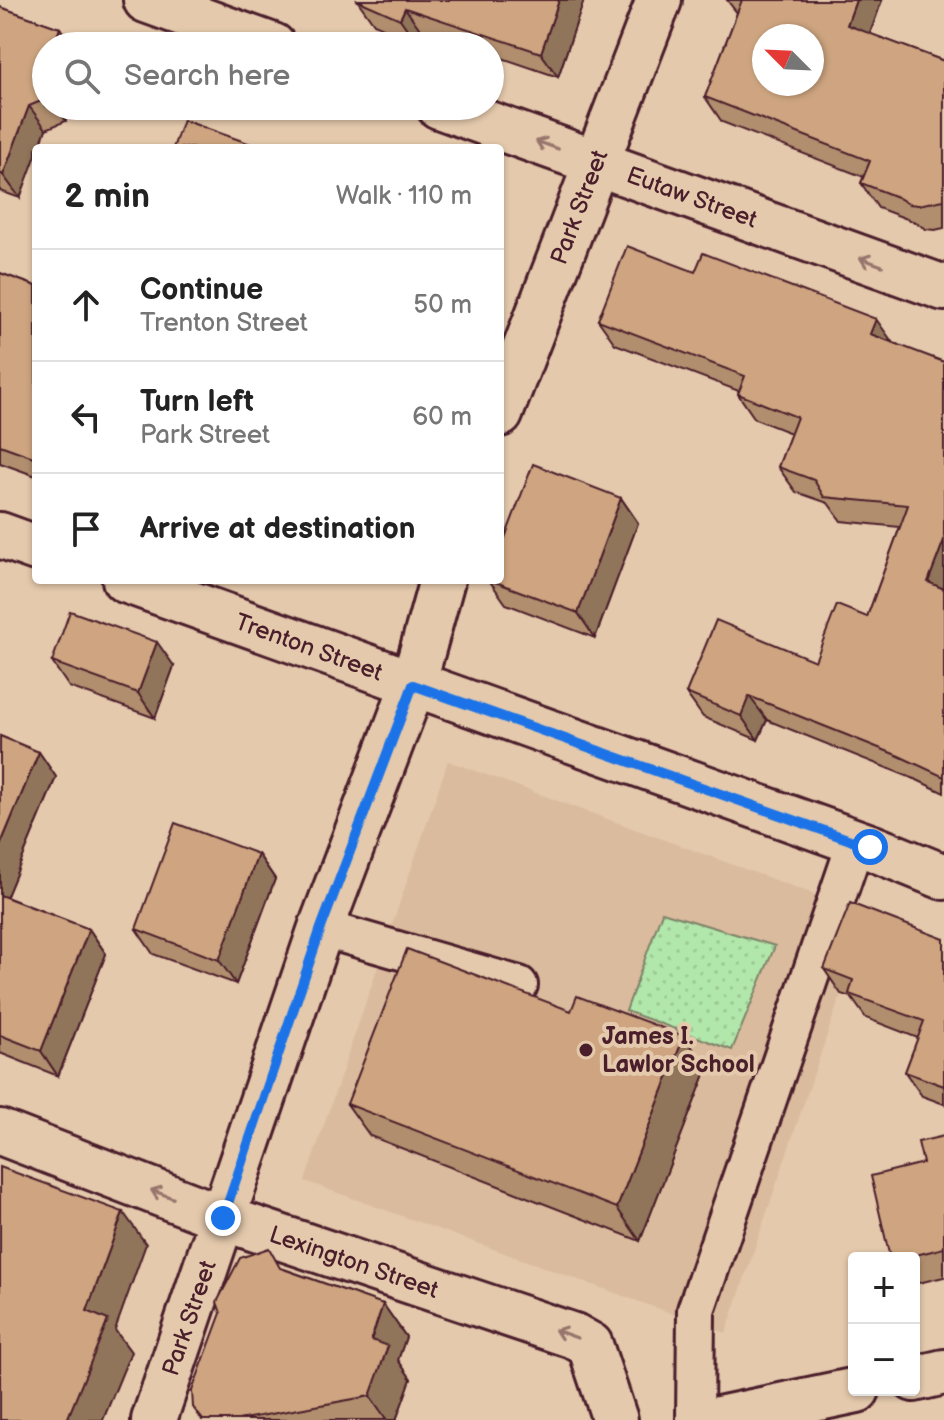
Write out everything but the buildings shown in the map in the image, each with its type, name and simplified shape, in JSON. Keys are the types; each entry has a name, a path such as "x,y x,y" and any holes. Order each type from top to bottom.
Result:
{"street":[{"path":"146,0 234,32"},
{"name":"Park Street","path":"504,404 659,0"},
{"name":"Eutaw Street","path":"478,120 944,288"},
{"path":"0,535 32,547"},
{"name":"Trenton Street","path":"136,584 856,842 944,877"},
{"name":"Park Street","path":"154,1420 321,928 413,685 441,584"},
{"name":"Lexington Street","path":"0,1132 223,1218 574,1336 590,1345 615,1420"},
{"path":"920,1378 944,1372"},
{"path":"714,1420 848,1392"}],"lane":[{"path":"695,1420 696,1310 856,842"},
{"path":"321,928 519,985"}],"shaded area":[{"name":"James I. Lawlor School","path":"448,761 868,914 726,1333 305,1181"}],"green space":[{"path":"662,912 775,946 732,1050 626,1011"}],"place":[{"name":"James I. Lawlor School","path":"586,1050"}],"route":[{"path":"223,1218 321,928 413,685 870,847"}]}
